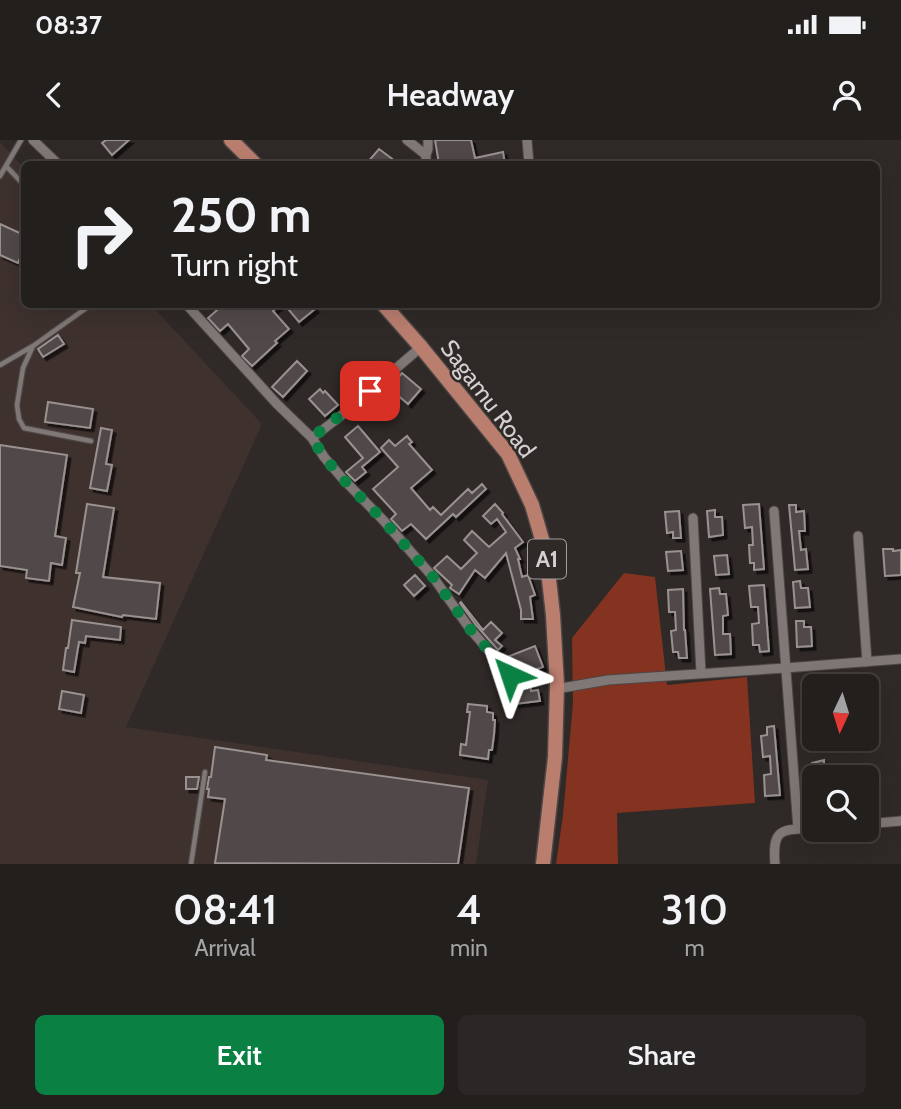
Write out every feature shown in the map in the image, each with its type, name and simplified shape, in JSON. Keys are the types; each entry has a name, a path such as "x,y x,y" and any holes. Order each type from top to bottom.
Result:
{"highway":[{"path":"231,140 252,161"},
{"name":"Sagamu Road","path":"387,308 508,454 532,505 546,553 553,615 556,684 555,757 543,864"}],"street":[{"path":"33,140 55,161"},
{"path":"407,140 426,160"},
{"path":"426,160 428,140"},
{"path":"527,140 529,161"},
{"path":"190,308 277,404 312,438 342,478 433,577 470,629 510,675 556,684 901,659"},
{"path":"312,438 421,347"},
{"path":"774,511 798,829"},
{"path":"693,518 701,673"},
{"path":"858,536 867,662"},
{"path":"879,823 901,821"},
{"path":"775,864 776,839 786,830 802,829"}],"lane":[{"path":"0,176 21,140"},
{"path":"6,166 21,182"},
{"path":"0,365 33,346 86,308"},
{"path":"33,346 23,368 17,405 19,419 24,428 91,441"},
{"path":"191,864 205,772"}],"shaded area":[{"path":"0,142 21,165 21,308 154,308 262,424 126,727 488,780 476,864 0,864"},
{"path":"624,573 655,577 667,685 747,677 755,803 617,813 618,864 556,864 573,703 572,638"}],"building":[{"path":"106,140 129,140 112,155 102,143"},
{"path":"435,140 471,140 475,158 503,152 504,161 438,161"},
{"path":"379,149 395,161 369,161"},
{"path":"0,224 21,234 21,256 18,263 0,255"},
{"path":"219,308 276,308 273,311 289,329 252,366 242,356 249,349 228,324 220,331 208,318"},
{"path":"287,308 314,308 315,309 299,322"},
{"path":"58,335 64,344 43,357 38,349"},
{"path":"297,361 307,371 283,397 272,387"},
{"path":"402,373 421,389 408,404 389,388"},
{"path":"320,389 338,405 325,416 309,399"},
{"path":"48,402 93,409 90,428 45,422"},
{"path":"358,426 380,452 362,467 366,472 355,481 346,472 363,458 345,437"},
{"path":"101,428 112,430 106,464 112,465 107,491 90,488"},
{"path":"407,436 412,442 409,444 432,470 411,488 430,510 433,507 441,515 468,489 472,493 482,484 486,489 456,517 453,514 426,539 411,524 402,531 391,519 396,514 373,489 398,467 381,448 389,440 395,446"},
{"path":"0,445 67,455 55,536 66,538 62,565 51,563 49,581 26,578 27,570 0,566"},
{"path":"87,504 114,508 103,577 160,583 156,619 122,617 73,607 80,573 76,573"},
{"path":"495,504 523,542 515,548 520,559 522,577 528,575 535,595 530,597 533,619 521,619 506,553 485,578 475,570 459,594 450,588 452,585 434,568 447,556 461,569 477,553 464,540 472,531 489,547 506,532 497,519 491,524 483,516"},
{"path":"759,504 764,569 754,570 754,563 750,563 749,545 753,545 752,527 745,528 743,505"},
{"path":"789,505 796,505 796,512 804,511 805,531 799,531 801,550 806,549 808,569 795,570"},
{"path":"715,510 715,517 722,517 723,535 709,537 707,511"},
{"path":"679,511 681,538 673,538 673,532 667,533 665,512"},
{"path":"883,549 901,550 901,575 885,576"},
{"path":"681,551 683,570 668,571 666,552"},
{"path":"727,555 729,574 716,575 714,556"},
{"path":"415,575 425,586 414,596 404,585"},
{"path":"800,581 801,588 808,588 810,607 795,608 793,582"},
{"path":"764,585 769,651 760,652 759,645 753,645 752,624 759,623 758,607 751,607 749,586"},
{"path":"719,588 720,594 726,594 728,615 723,616 723,634 730,634 731,654 715,655 710,589"},
{"path":"683,589 687,658 679,658 678,652 673,652 671,631 676,630 675,612 669,612 668,590"},
{"path":"461,602 483,630 491,622 502,633 495,640 502,646 498,650 476,625"},
{"path":"72,620 121,627 120,640 86,636 85,643 79,642 74,672 63,670"},
{"path":"796,621 804,621 804,627 811,627 812,646 797,647"},
{"path":"535,646 543,667 532,671 514,669 507,657"},
{"path":"513,685 530,685 531,691 538,690 540,701 515,704"},
{"path":"62,691 84,695 81,713 59,709"},
{"path":"468,704 487,706 487,712 493,713 494,735 488,759 460,755 461,744 466,745 470,712 467,712"},
{"path":"774,726 780,795 765,796 764,775 771,774 770,756 763,757 761,736 767,735 767,727"},
{"path":"215,747 267,755 266,760 469,788 458,864 215,863 225,799 208,797"},
{"path":"824,760 824,765 812,763"},
{"path":"186,777 199,777 197,789 186,789"}],"route":[{"path":"370,391 312,438 342,478 433,577 470,629 510,675"}]}
